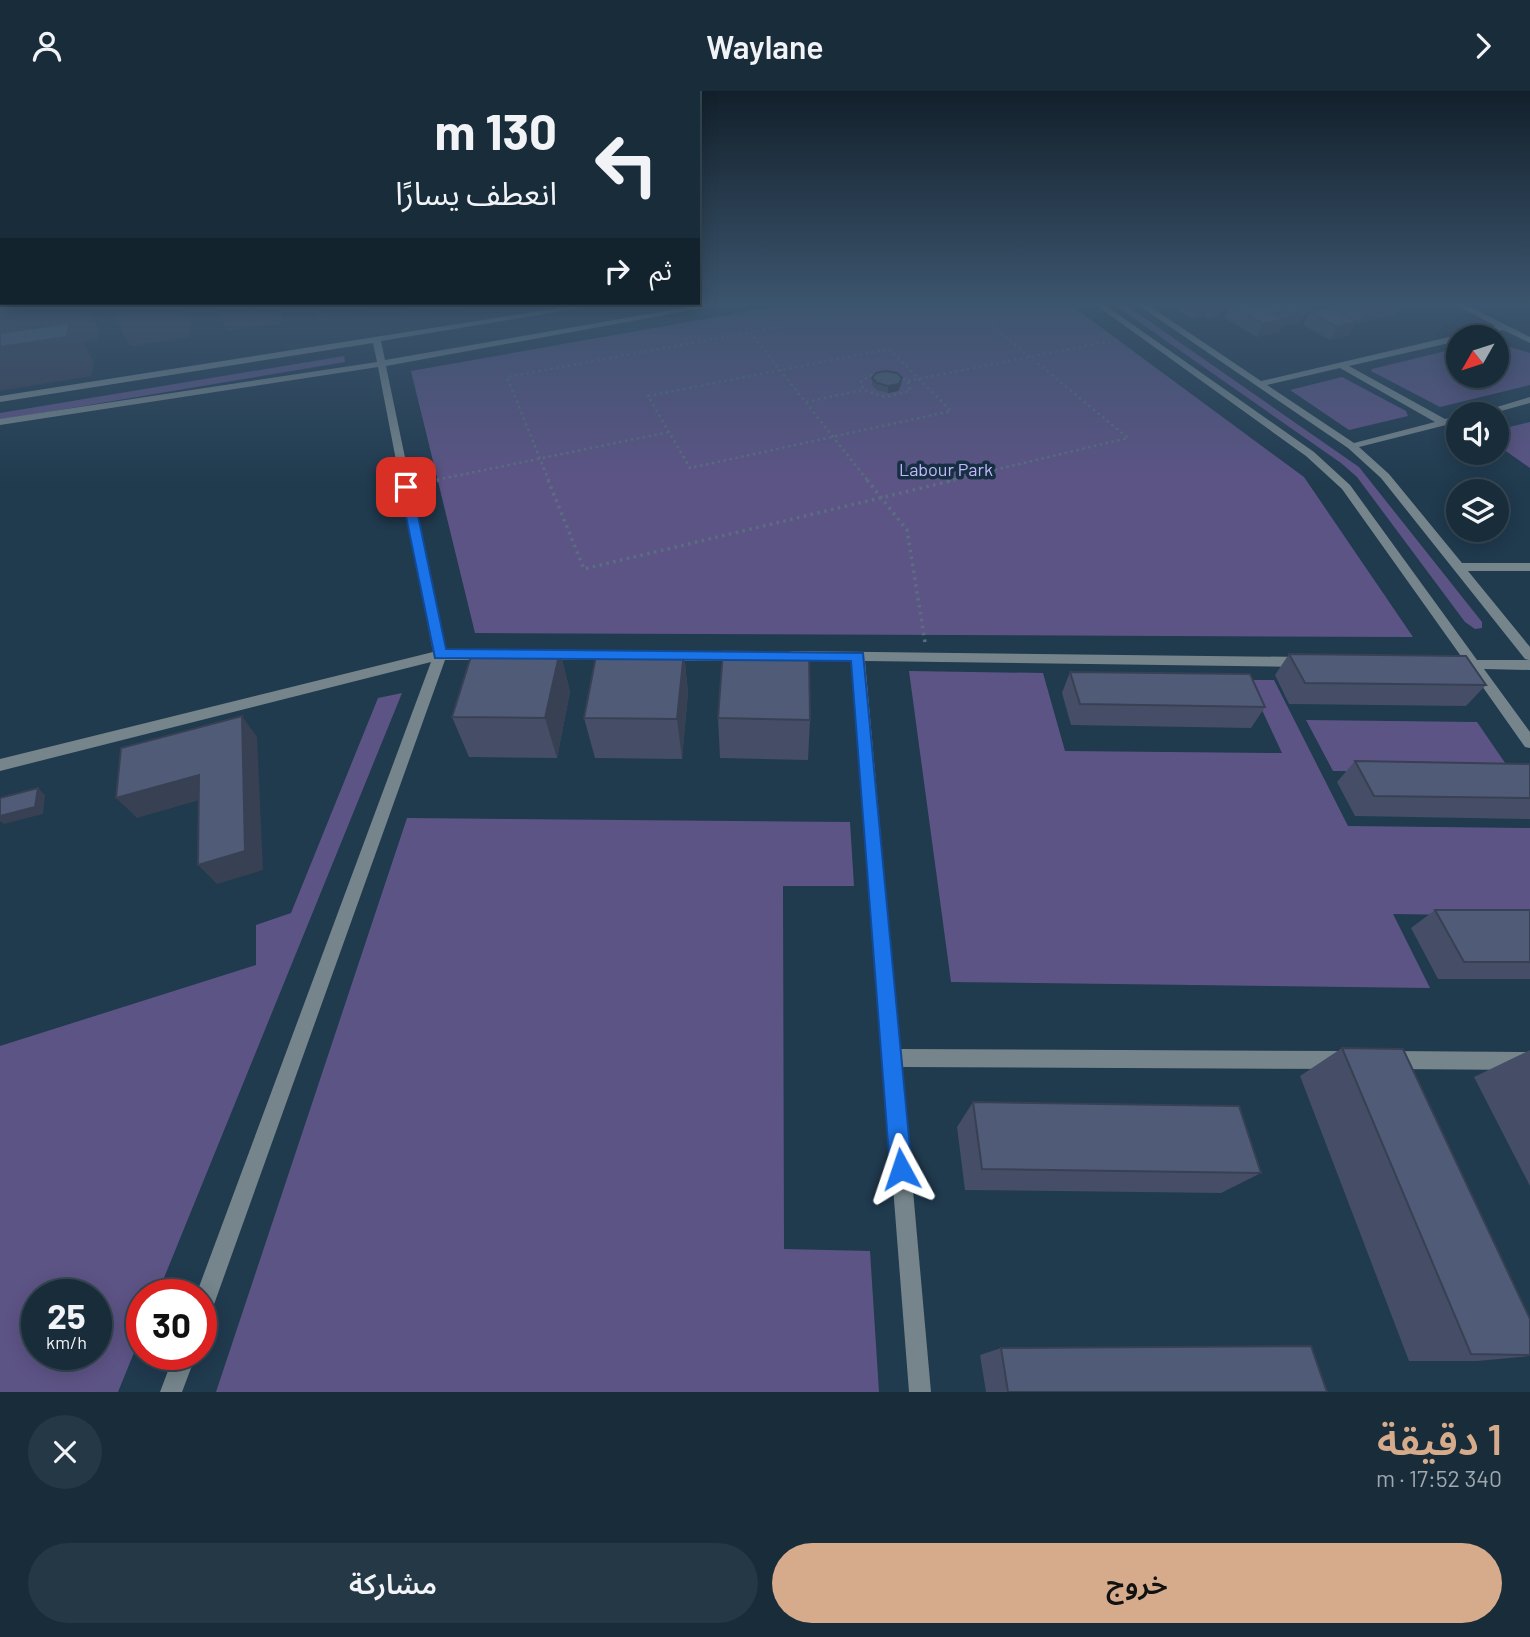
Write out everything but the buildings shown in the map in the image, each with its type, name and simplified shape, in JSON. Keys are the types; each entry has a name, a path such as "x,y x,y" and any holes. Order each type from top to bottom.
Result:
{"street":[{"path":"0,400 236,364"},
{"path":"0,422 380,364 440,655 212,1279"},
{"path":"1183,364 1310,454 1346,487 1530,743"},
{"path":"1230,364 1352,446 1385,476 1530,656"},
{"path":"1260,384 1347,364"},
{"path":"1341,365 1444,423"},
{"path":"1509,406 1530,401"},
{"path":"1352,446 1444,423"},
{"path":"1459,567 1530,567"},
{"path":"0,765 440,655 510,655"},
{"path":"524,655 621,655"},
{"path":"649,655 746,656"},
{"path":"774,656 1310,662"},
{"path":"858,656 920,1392"},
{"path":"1447,664 1530,665"},
{"path":"892,1058 1530,1061"},
{"path":"172,1392 180,1370"}],"path":[{"path":"579,364 507,377 584,569 1128,438 1039,364"},
{"path":"775,364 907,530 927,657"},
{"path":"813,364 648,396 690,468 951,411 903,364"},
{"path":"863,390 861,381 874,374 893,374 908,381 992,364"},
{"path":"806,402 863,390 877,398 897,398 909,391 908,381"},
{"path":"406,487 669,432"}],"green space":[{"path":"297,364 335,364 0,420 0,413"},
{"name":"Labour Park","path":"452,364 1150,364 1304,477 1413,637 475,633 411,371"},
{"path":"1199,364 1210,364 1359,467 1482,622 1482,628 1475,629 1465,622 1357,477"},
{"path":"1394,364 1446,364 1446,389 1508,389 1509,364 1530,364 1530,385 1460,402 1446,402 1446,406 1440,407 1371,371"},
{"path":"1342,377 1406,411 1408,416 1349,430 1290,390"},
{"path":"1530,422 1530,468 1509,453 1509,427"},
{"path":"909,671 1043,673 1065,751 1282,753 1248,680 1274,680 1348,826 1530,828 1530,916 1393,914 1430,988 951,982"},
{"path":"402,693 164,1279 126,1279 127,1370 118,1392 0,1392 0,1046 256,965 256,925 291,913 378,698"},
{"path":"1306,720 1477,722 1512,773 1333,771"},
{"path":"407,818 850,822 854,886 783,886 784,1249 870,1251 879,1392 216,1392"}],"route":[{"path":"406,487 440,655 858,656 901,1169"}]}
